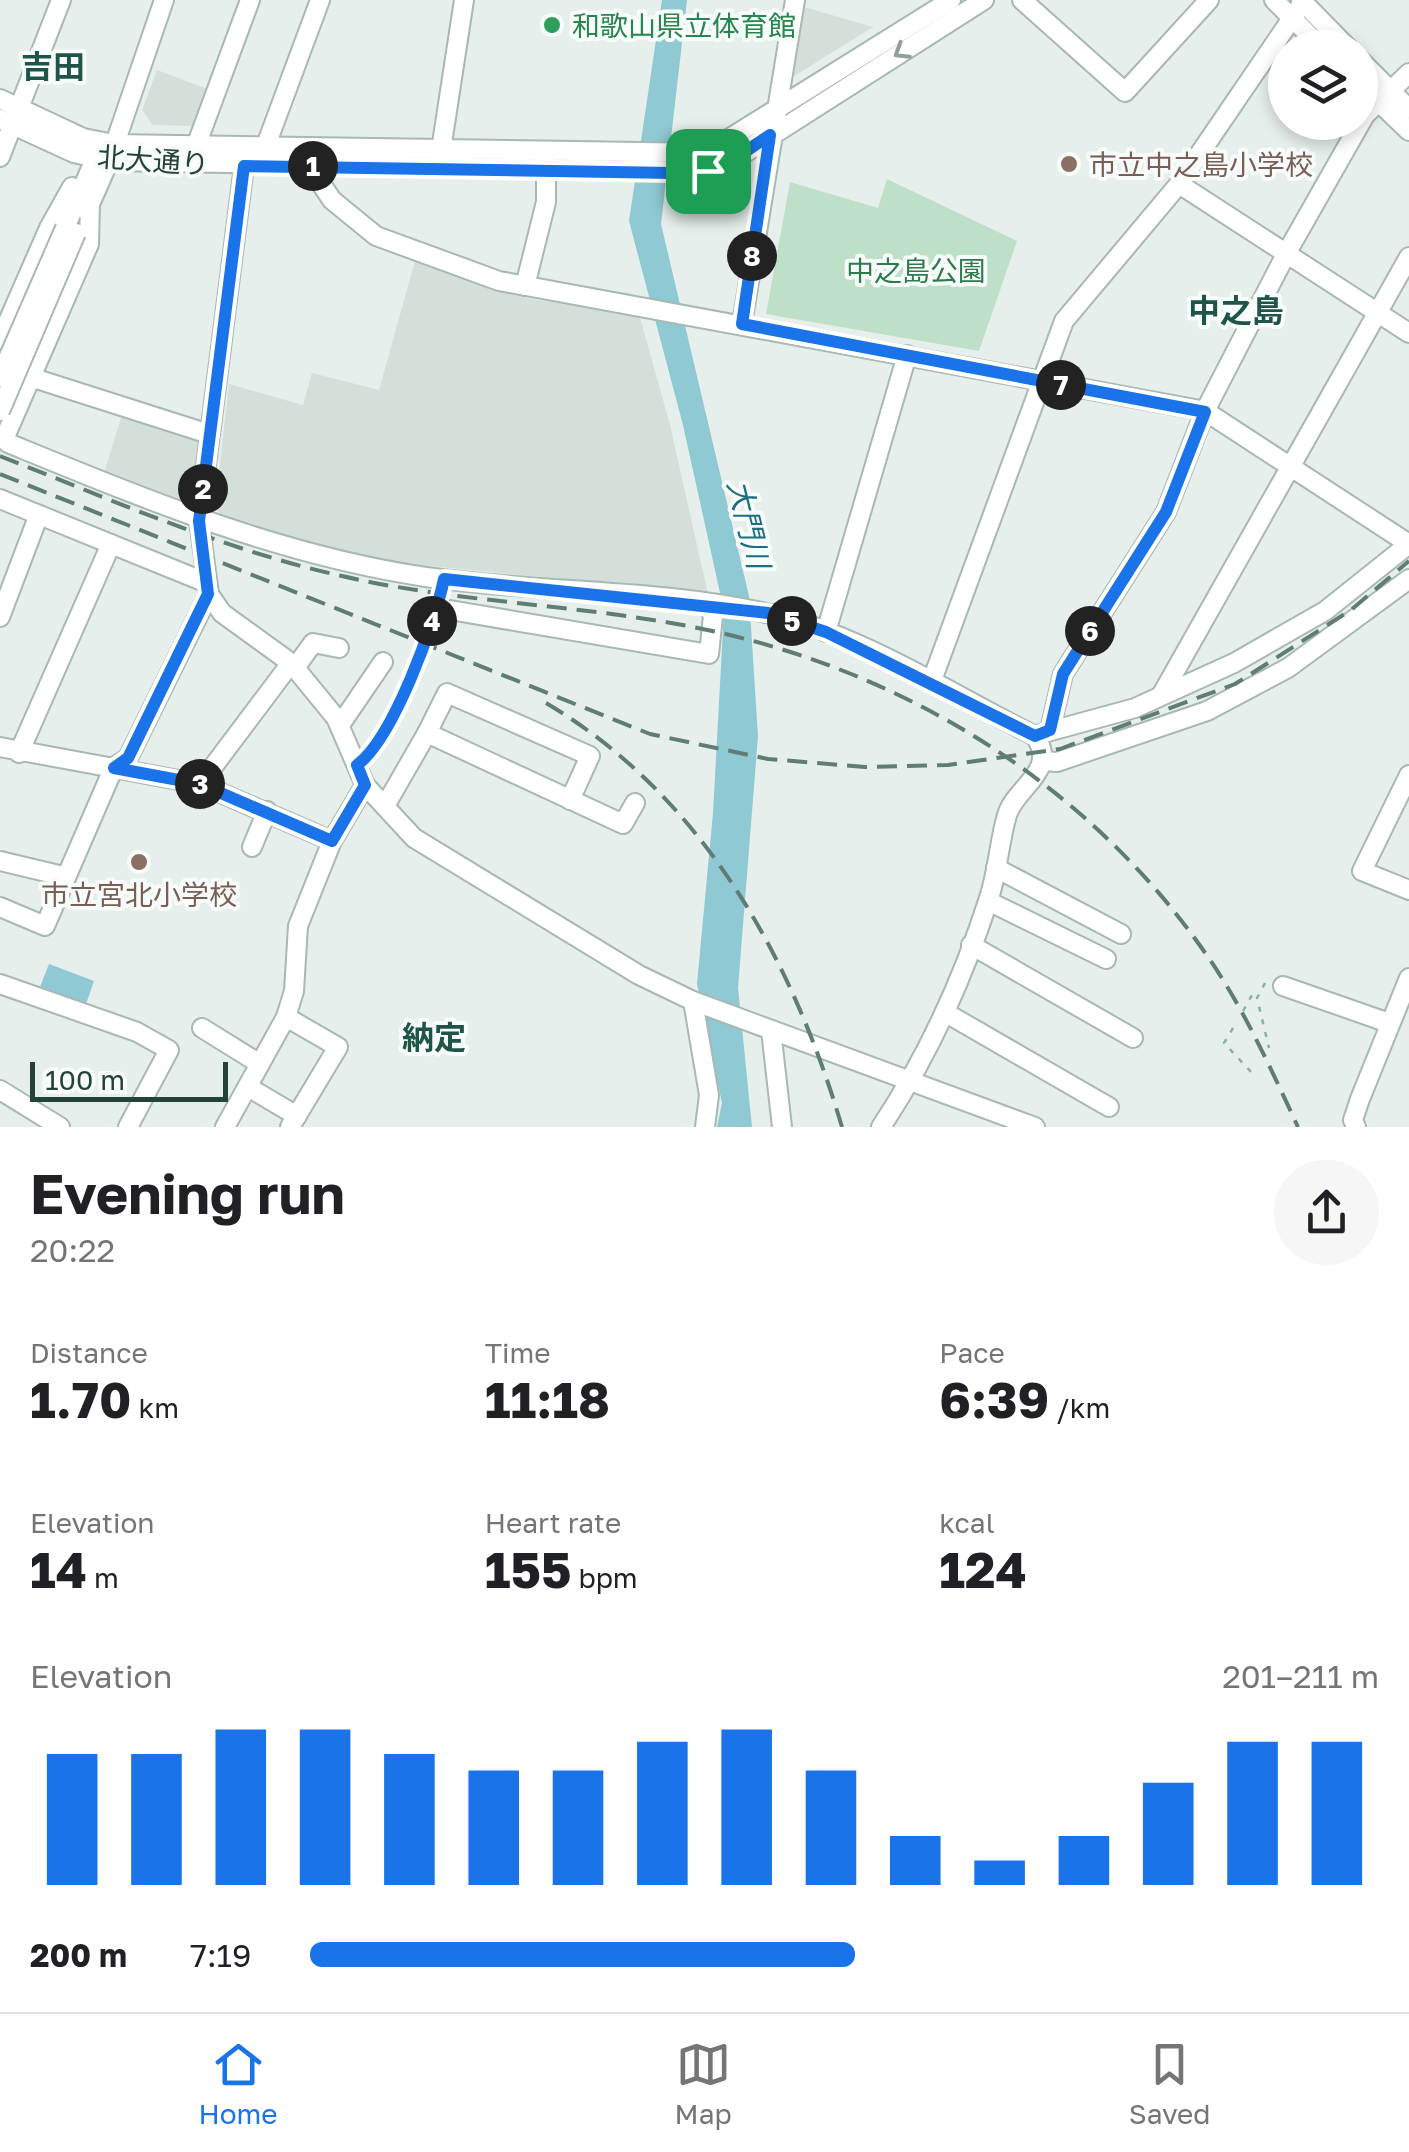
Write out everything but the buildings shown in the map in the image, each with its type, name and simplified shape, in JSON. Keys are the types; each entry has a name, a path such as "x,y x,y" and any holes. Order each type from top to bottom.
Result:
{"street":[{"path":"0,157 11,117 61,0"},
{"path":"0,377 103,155 163,0"},
{"path":"196,146 250,0"},
{"path":"265,148 320,0"},
{"path":"441,150 464,0"},
{"path":"742,324 795,0"},
{"path":"914,0 923,18"},
{"name":"北大通り","path":"624,162 674,153 706,153 951,0"},
{"name":"北大通り","path":"103,155 196,146 265,148 310,158 624,162 672,173 724,166 984,0"},
{"path":"1022,0 1125,92 1209,0"},
{"path":"1274,0 1298,6 1327,30"},
{"path":"1298,6 1312,30"},
{"path":"931,683 1064,322 1179,184 1298,6"},
{"path":"881,1127 912,1081 946,1013 988,901 1008,810 1034,780 1042,761 1043,733 1063,674 1166,512 1205,412 1286,254 1383,95 1409,72"},
{"path":"1378,87 1409,131"},
{"path":"1378,93 1409,109"},
{"name":"北大通り","path":"0,99 11,117 74,154 244,166 441,150 546,160"},
{"path":"103,155 90,202 89,244 2,436 8,442 199,521 313,555 430,577 768,613 826,632 1043,733 1134,708 1234,664 1325,611 1409,544 1205,412 499,281 376,236 332,200 310,158"},
{"path":"0,340 49,228 80,171 103,155"},
{"path":"526,286 546,202 546,160"},
{"path":"244,166 199,521 208,588 222,612 293,666 340,725 365,785 414,838 639,975 696,1002 1034,1127"},
{"path":"1179,184 1409,334"},
{"path":"0,411 70,230 90,202"},
{"path":"1162,694 1409,258"},
{"path":"826,632 907,355"},
{"path":"0,359 30,380 208,434"},
{"path":"0,499 208,588"},
{"path":"0,617 38,517"},
{"path":"20,752 111,544"},
{"path":"1042,761 1057,762 1207,711 1288,668 1409,579"},
{"path":"0,907 45,926 114,768 128,758 208,588"},
{"path":"438,608 710,654 710,604"},
{"path":"200,784 313,642 339,648"},
{"path":"340,725 384,666"},
{"path":"385,806 446,693 590,756 570,800"},
{"path":"427,733 623,824 635,803"},
{"path":"0,748 200,784 332,841"},
{"path":"1409,775 1362,870 1409,890"},
{"path":"225,1127 286,1018 294,991 298,926 332,841 365,785"},
{"path":"252,847 267,811"},
{"path":"0,862 64,876"},
{"path":"996,868 1121,934"},
{"path":"988,901 1106,959"},
{"path":"971,945 1133,1038"},
{"path":"1356,1127 1353,1120 1390,1023 1404,1006 1409,978"},
{"path":"0,984 137,1032 169,1050 128,1127"},
{"path":"1274,984 1390,1023"},
{"path":"696,1002 709,1095 705,1127"},
{"path":"946,1013 1109,1107"},
{"path":"248,1087 293,1122 338,1047 286,1018"},
{"path":"202,1028 260,1064"},
{"path":"764,1028 776,1126"},
{"path":"0,1090 60,1127"}],"path":[{"path":"357,765 390,720 438,608"},
{"path":"1256,998 1274,984"},
{"path":"1243,1011 1252,995 1256,998 1270,1048"},
{"path":"1233,1028 1224,1044 1252,1074"}],"shaded area":[{"path":"804,7 873,27 791,78"},
{"path":"157,70 210,90 196,126 153,125 142,110"},
{"path":"415,261 531,299 639,314 670,425 708,594 373,560 226,519 215,508 229,384 303,405 312,373 379,390"},
{"path":"124,408 203,437 184,505 104,473"}],"green space":[{"name":"中之島公園","path":"887,179 1017,241 979,351 766,314 790,182 878,208"}],"water":[{"path":"662,0 687,0 661,224 749,596 758,736 738,988 752,1127 717,1127 722,1103 697,984 713,813 724,611 683,425 629,221"},
{"path":"49,964 94,981 86,1004 40,987"}],"railway":[{"path":"0,456 169,523 298,565 424,591 671,623 750,640 828,665 902,697 973,736 1040,781 1102,834 1158,892 1233,997 1298,1127"},
{"path":"0,474 650,734 768,759 865,767 948,765 1060,749 1235,684 1351,610 1409,561"},
{"path":"546,703 602,741 651,785 695,833 734,886 797,1003 842,1127"}],"place":[{"name":"和歌山県立体育館","path":"552,25"},
{"name":"市立中之島小学校","path":"1069,164"},
{"name":"市立宮北小学校","path":"139,862"}],"district":[{"name":"吉田","path":"53,66"},
{"name":"中之島","path":"1236,310"},
{"name":"納定","path":"434,1037"}],"route":[{"path":"770,135 742,324 1205,412 1166,512 1063,674 1050,730 1035,736 826,632 768,613 713,604 444,579 439,605 408,682 390,720 357,765 365,785 332,841 200,784 114,768 128,758 208,594 199,521 244,166 708,171 724,166 770,135"}],"water label":[{"name":"大門川","path":"749,524"}]}
